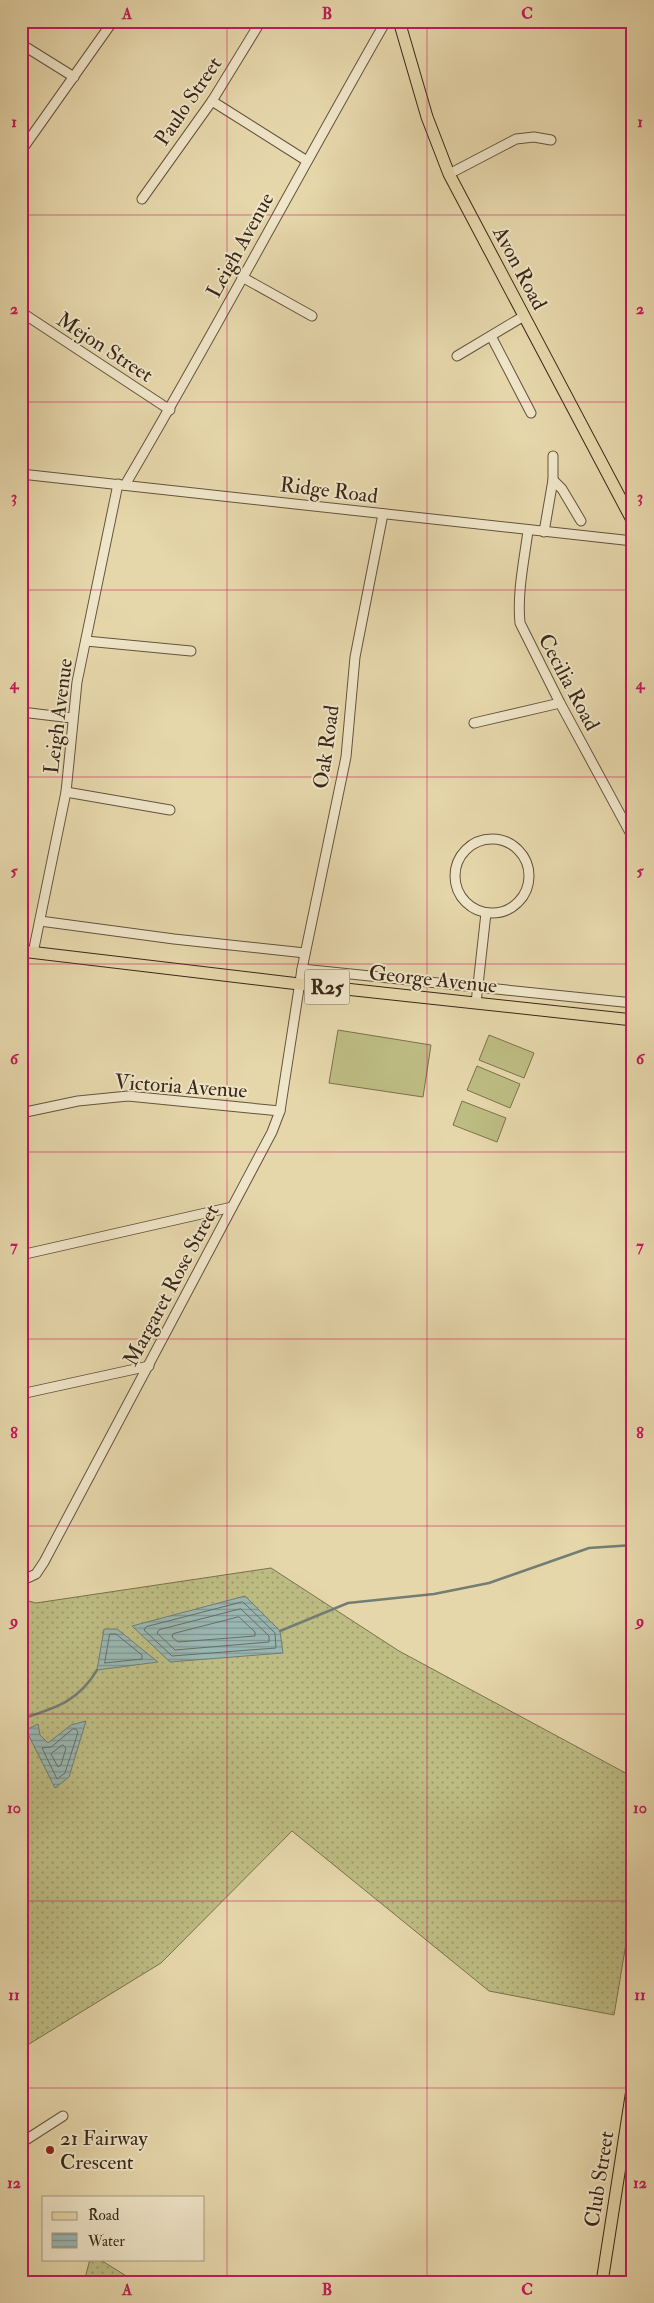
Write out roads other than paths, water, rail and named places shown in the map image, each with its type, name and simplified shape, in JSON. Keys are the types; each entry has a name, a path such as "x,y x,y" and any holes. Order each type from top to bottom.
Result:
{"main road":[{"name":"Avon Road","path":"399,21 427,117 449,174 633,522"},
{"name":"George Avenue","path":"27,952 633,1020"},
{"name":"Club Street","path":"602,2282 633,2083"}],"street":[{"path":"21,151 113,21"},
{"name":"Paulo Street","path":"142,199 212,101 261,21"},
{"name":"Leigh Avenue","path":"27,952 40,920 66,792 72,718 86,641 122,484 170,410 242,277 386,21"},
{"path":"21,44 74,77"},
{"path":"212,101 307,161"},
{"path":"449,174 516,139 534,137 550,140"},
{"path":"242,277 312,316"},
{"name":"Mejon Street","path":"21,312 170,410"},
{"path":"457,356 524,316"},
{"path":"491,336 531,413"},
{"path":"544,532 553,480 553,456"},
{"name":"Ridge Road","path":"21,474 633,541"},
{"path":"553,480 562,489 581,521"},
{"name":"Oak Road","path":"299,984 346,757 355,658 383,514"},
{"name":"Cecilia Road","path":"528,531 520,603 520,623 560,703 633,838"},
{"path":"86,641 191,651"},
{"path":"474,723 560,703"},
{"path":"21,712 72,718"},
{"path":"66,792 170,810"},
{"path":"490,838 514,845 528,865 529,878 527,890 520,901 499,913 486,913 475,909 465,902 458,892 454,880 455,868 460,856 467,847 478,841 490,838"},
{"path":"476,1003 486,913"},
{"path":"40,920 183,940 305,953"},
{"name":"George Avenue","path":"302,969 633,1003"},
{"name":"Margaret Rose Street","path":"23,1581 36,1574 44,1562 272,1132 280,1111 299,984"},
{"name":"Victoria Avenue","path":"21,1113 78,1101 128,1096 280,1111"},
{"path":"21,1255 232,1207"},
{"path":"21,1394 148,1366"},
{"path":"21,2142 63,2116"}],"water":[{"path":"245,1596 280,1631 283,1653 170,1662 132,1626"},
{"path":"104,1629 117,1629 158,1662 97,1670"},
{"path":"86,1721 69,1777 55,1788 26,1730 38,1724 40,1735 48,1743 71,1725"}],"waterway":[{"path":"280,1631 348,1603 434,1594 489,1583 589,1548 633,1545"},
{"path":"21,1719 55,1707 74,1697 90,1681 97,1670"}],"place":[{"name":"21 Fairway Crescent","path":"50,2150"}]}
